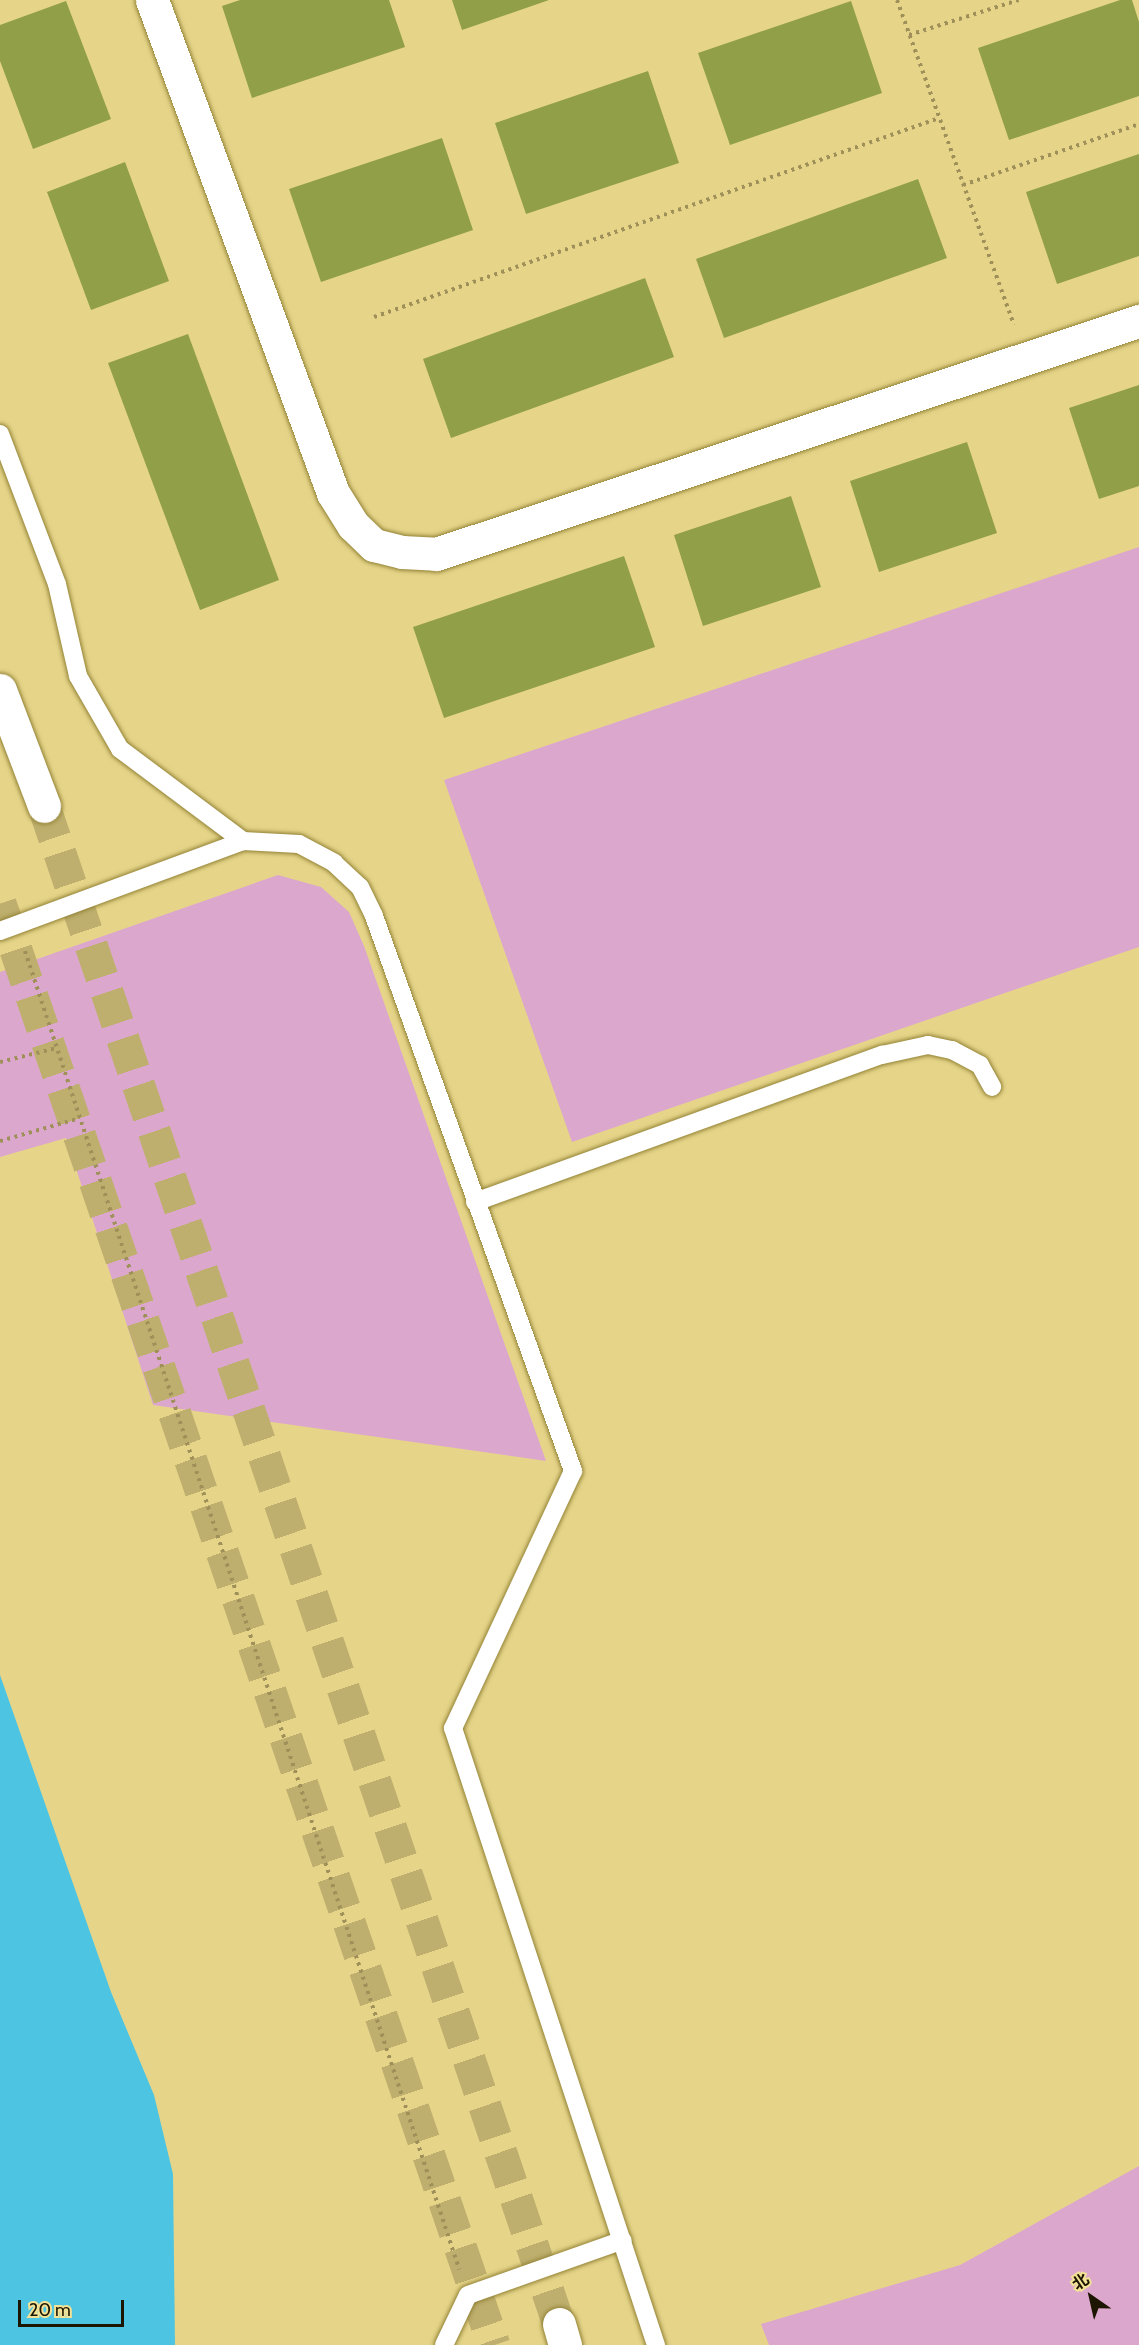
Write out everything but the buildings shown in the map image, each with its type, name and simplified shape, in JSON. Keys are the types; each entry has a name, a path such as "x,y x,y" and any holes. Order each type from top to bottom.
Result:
{"street":[{"path":"152,0 333,493 353,525 374,545 402,552 436,554 1139,321"},
{"path":"0,690 44,806"}],"lane":[{"path":"0,434 57,584 78,676 120,749 243,841"},
{"path":"8,928 243,841 299,844 334,863 360,887 374,916 573,1471 453,1728 656,2345"},
{"path":"475,1202 882,1055 928,1045 952,1050 980,1065 992,1087"},
{"path":"444,2345 468,2295 623,2240"}],"path":[{"path":"897,0 1026,360"},
{"path":"909,34 1018,0"},
{"path":"374,317 939,118"},
{"path":"963,184 1139,124"},
{"path":"8,928 57,1048 468,2295"},
{"path":"0,1062 57,1048"},
{"path":"0,1141 80,1118"}],"shaded area":[{"path":"1139,547 1139,947 572,1142 444,780"},
{"path":"278,875 321,887 349,912 364,946 546,1461 153,1405 66,1138 0,1157 0,972"},
{"path":"1139,2166 1139,2345 769,2345 761,2324 960,2265"}],"water":[{"path":"0,1675 111,1992 154,2095 173,2174 175,2345 0,2345"}],"tunnel":[{"path":"44,806 559,2324"},
{"path":"0,903 494,2345"}]}
